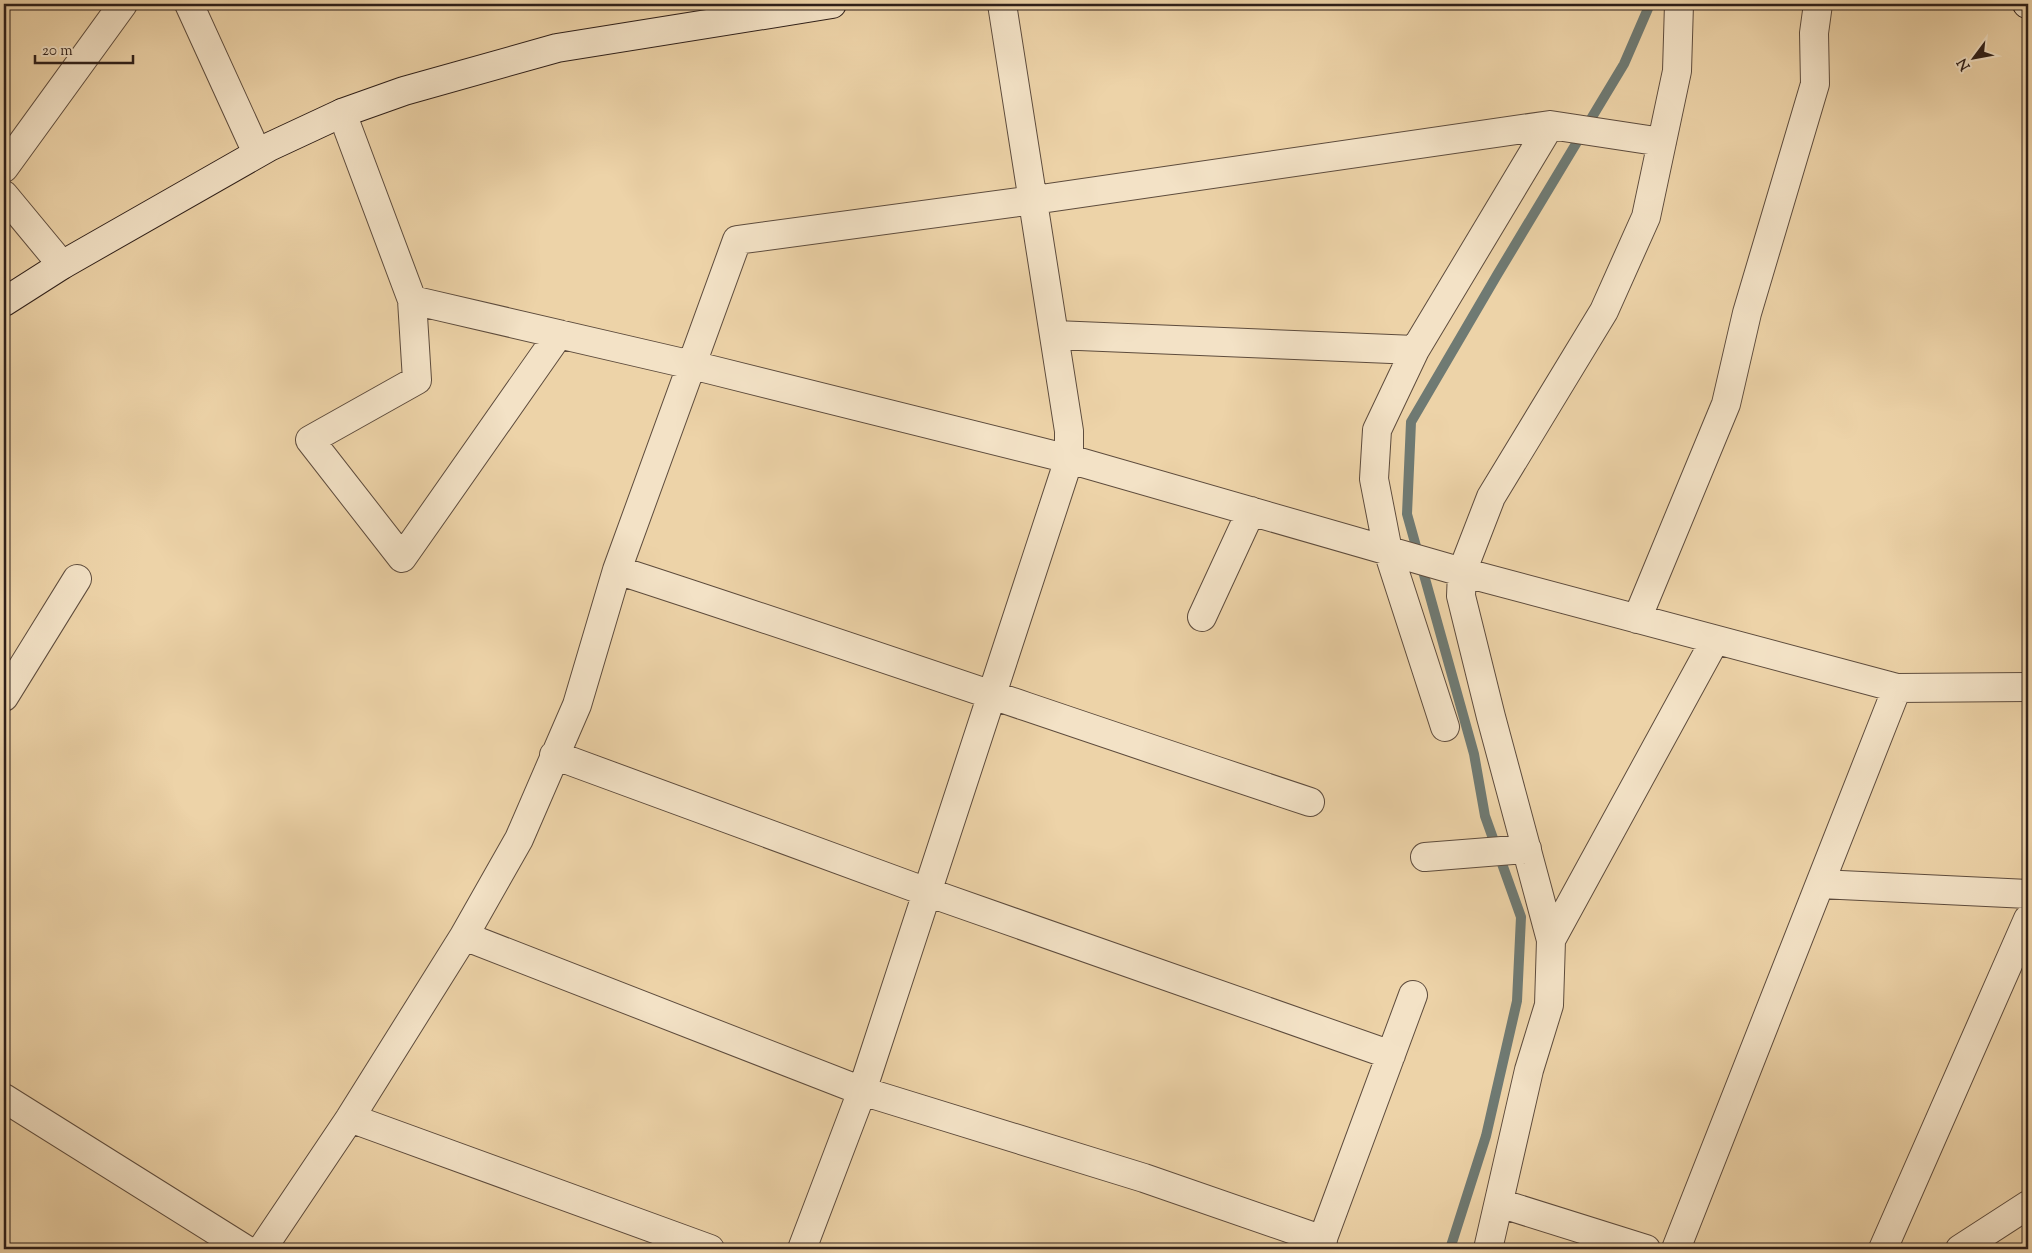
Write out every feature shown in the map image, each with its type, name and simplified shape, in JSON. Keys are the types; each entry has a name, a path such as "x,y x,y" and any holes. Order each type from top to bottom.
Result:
{"street":[{"path":"4,168 123,4"},
{"path":"189,4 257,153"},
{"path":"4,302 62,265 257,153 342,113 404,91 557,48 832,4"},
{"path":"802,1249 862,1091 1069,458 1069,431 1002,4"},
{"path":"1488,1249 1529,1070 1549,1005 1551,940 1523,849 1453,570 1491,497 1604,311 1646,217 1677,71 1679,4"},
{"path":"1637,619 1726,404 1747,313 1815,84 1814,33 1818,4"},
{"path":"342,113 412,300 417,380 310,440 402,558 559,334"},
{"path":"1444,727 1393,552 1374,479 1377,430 1415,350 1556,126"},
{"path":"262,1249 350,1118 464,936 519,838 576,705 617,570 738,240 1556,126 1662,142"},
{"path":"4,195 62,265"},
{"path":"412,300 692,365 1069,458 1453,570 1897,688 2028,687"},
{"path":"1054,335 1415,350"},
{"path":"1202,617 1251,511"},
{"path":"617,570 887,658 991,696 1310,802"},
{"path":"4,696 77,580"},
{"path":"1551,940 1715,640"},
{"path":"1676,1249 1897,688"},
{"path":"554,755 927,892 1391,1055"},
{"path":"1425,857 1523,849"},
{"path":"1820,884 2028,894"},
{"path":"1883,1249 2028,919"},
{"path":"464,936 862,1091 1135,1176 1321,1245 1413,994"},
{"path":"4,1098 245,1249"},
{"path":"350,1118 710,1249"},
{"path":"1499,1203 1646,1249"},
{"path":"1960,1249 2028,1205"}],"waterway":[{"path":"1450,1249 1486,1136 1517,1001 1521,917 1485,816 1474,754 1407,514 1411,422 1624,64 1650,4"}]}
